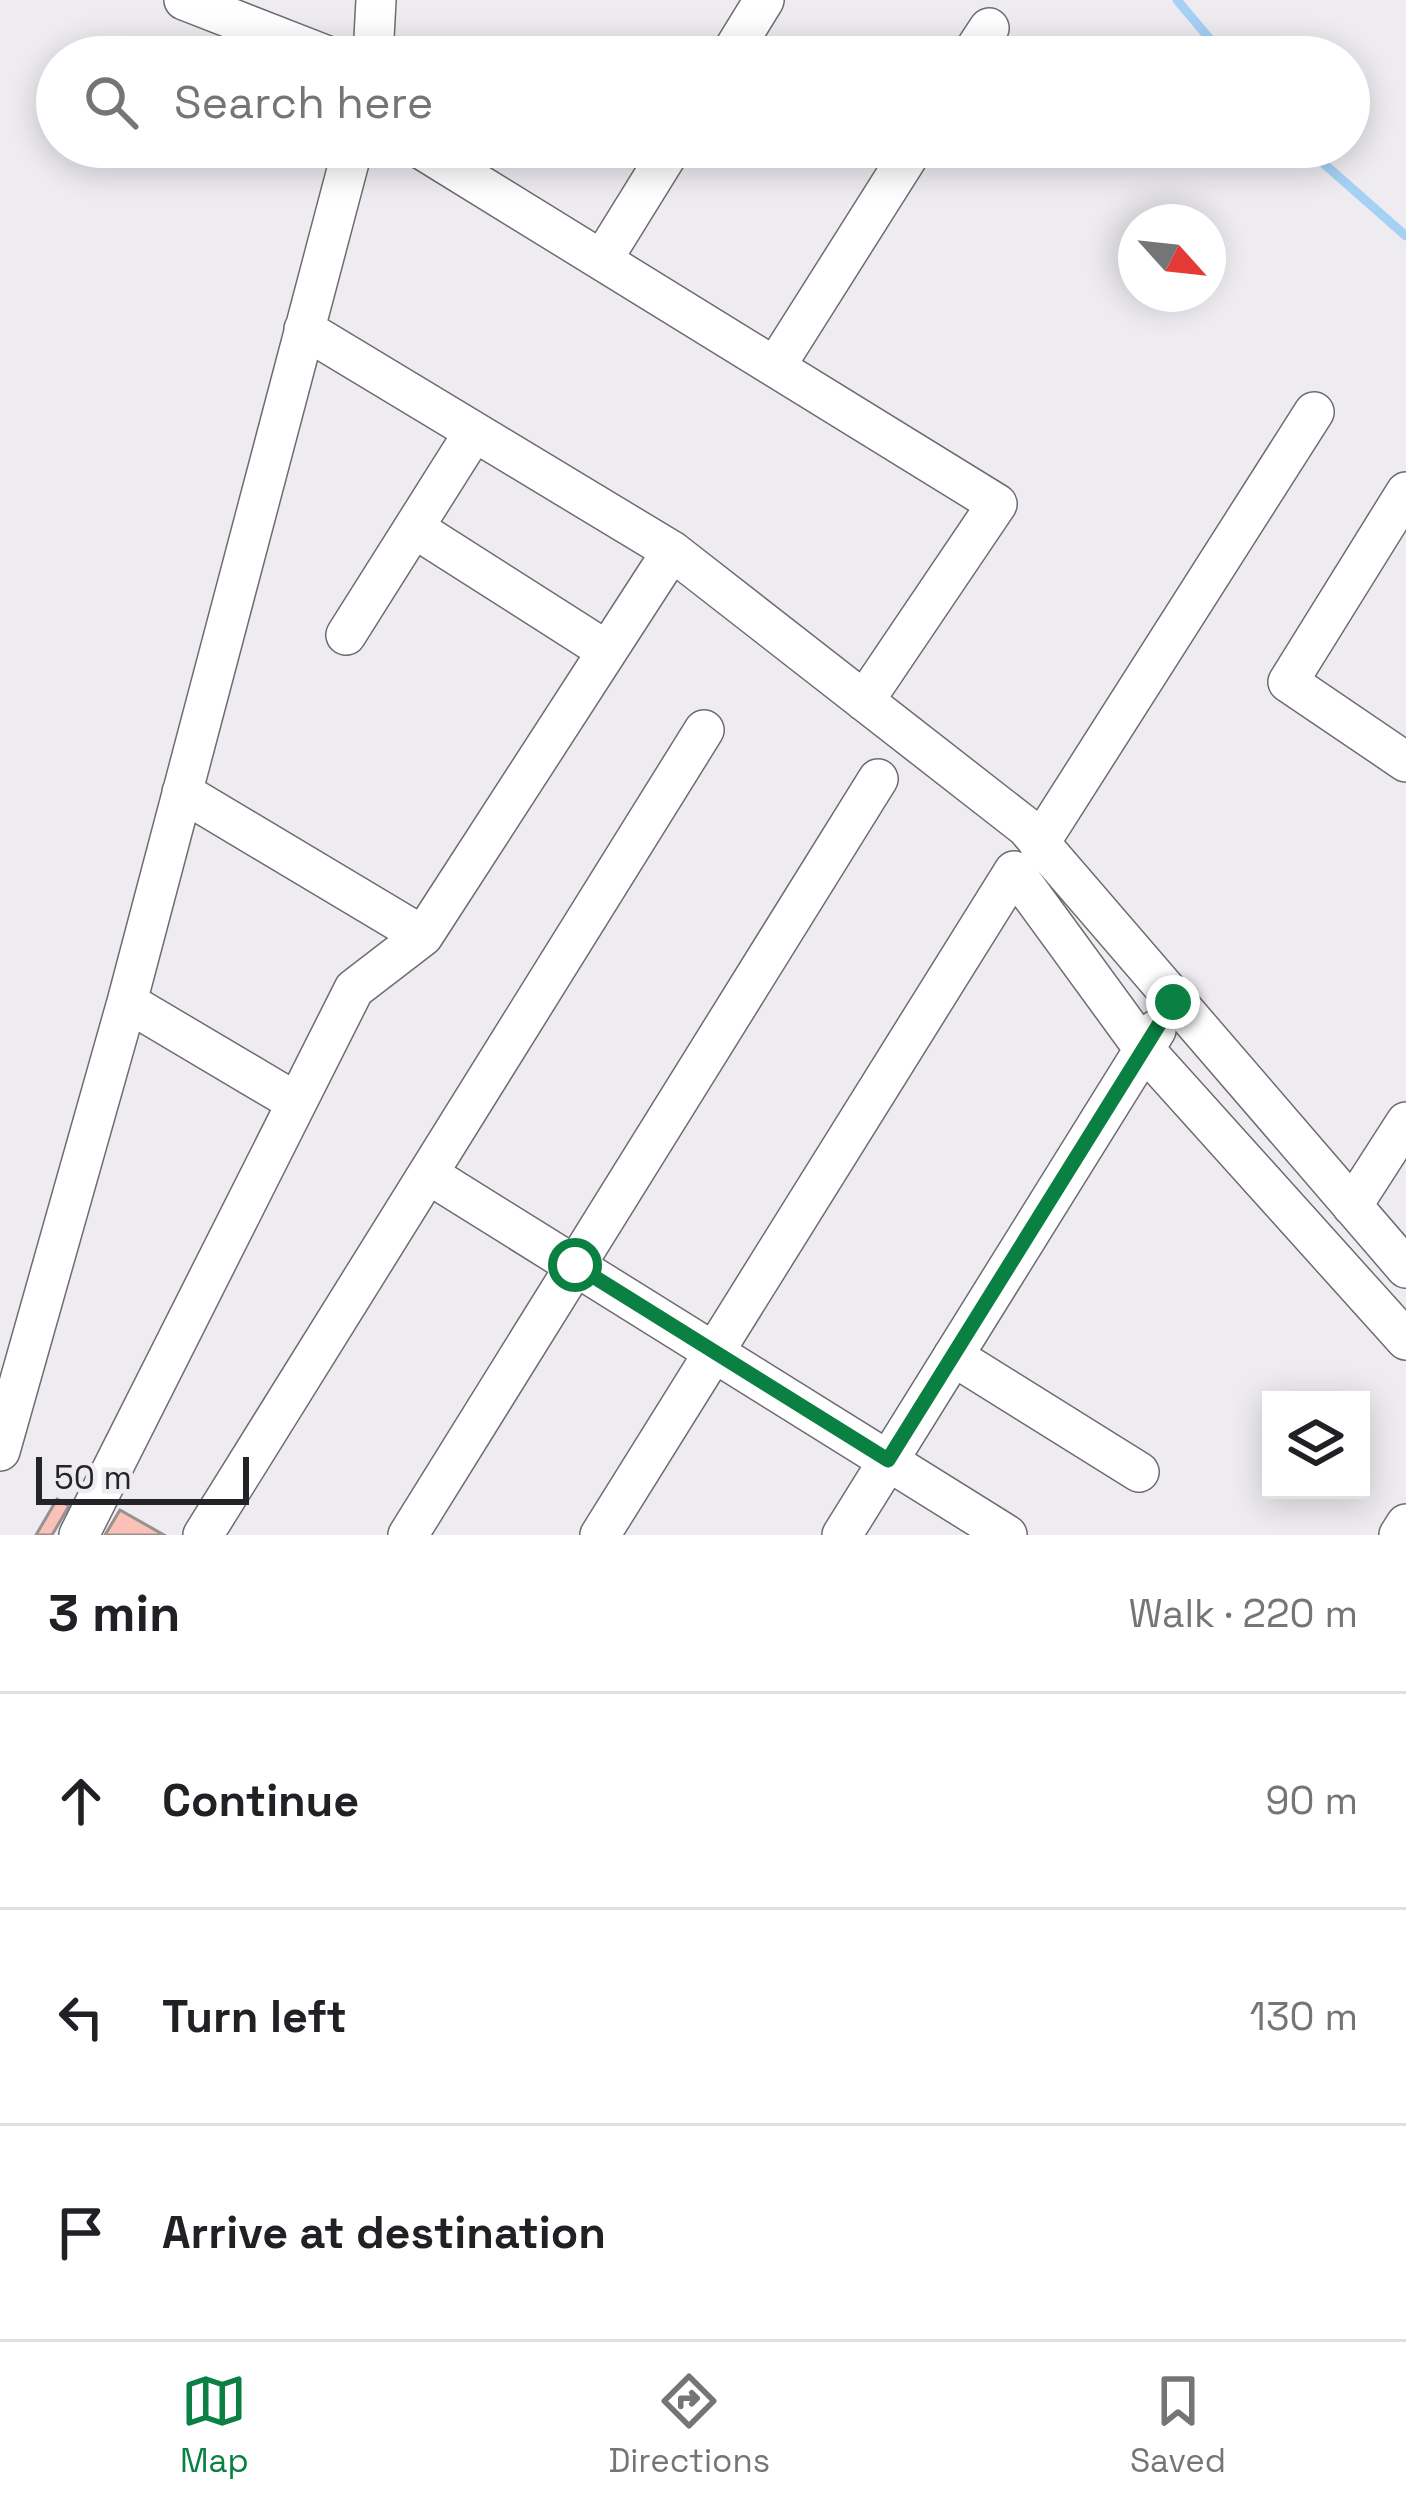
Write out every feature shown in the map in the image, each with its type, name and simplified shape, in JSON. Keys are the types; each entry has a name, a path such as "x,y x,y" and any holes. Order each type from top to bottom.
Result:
{"street":[{"path":"184,0 276,36"},
{"path":"374,36 376,0"},
{"path":"742,36 764,0"},
{"path":"0,1451 127,1002 347,168"},
{"path":"452,168 997,504 864,701"},
{"path":"602,260 659,168"},
{"path":"775,367 901,168"},
{"path":"304,329 672,551 1025,827 1406,1268"},
{"path":"1039,844 1314,412"},
{"path":"346,635 474,432"},
{"path":"1406,492 1288,682 1406,762"},
{"path":"413,528 608,651"},
{"path":"80,1535 354,989 423,936 672,551"},
{"path":"203,1535 704,730"},
{"path":"408,1535 878,779"},
{"path":"182,792 423,936"},
{"path":"600,1535 1014,871 1144,1049 1406,1340"},
{"path":"127,1002 294,1101"},
{"path":"842,1535 1173,1002"},
{"path":"1352,1206 1406,1122"},
{"path":"428,1174 1007,1535"},
{"path":"953,1356 1139,1472"},
{"path":"1399,1535 1406,1524"}],"building":[{"path":"57,1499 69,1506 52,1535 36,1535"},
{"path":"120,1510 164,1535 105,1535"}],"waterway":[{"path":"1177,0 1207,36"},
{"path":"1329,168 1406,236"}],"route":[{"path":"575,1265 888,1460 1173,1002"}]}
